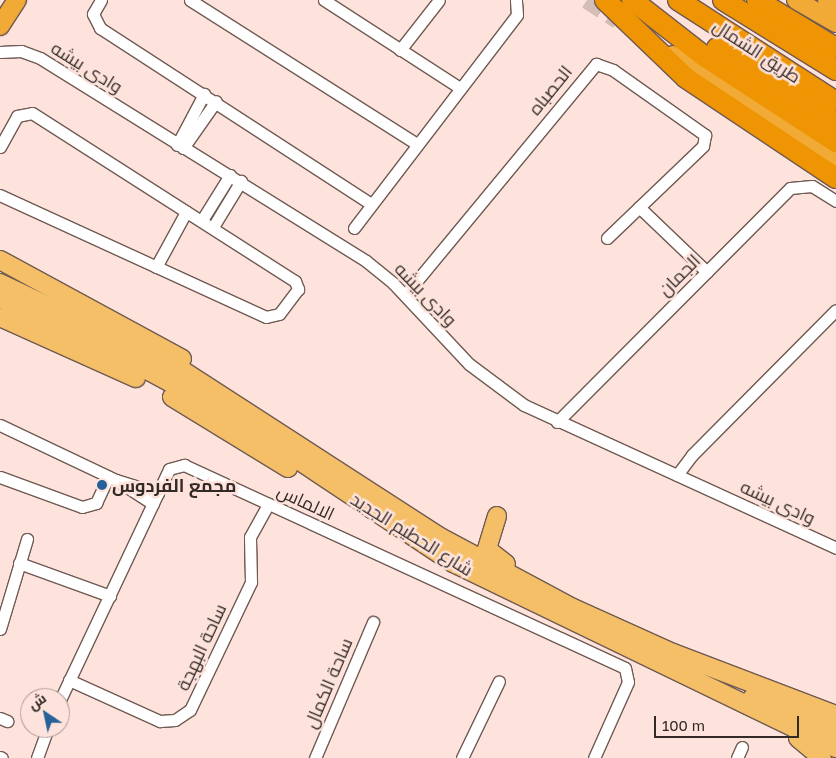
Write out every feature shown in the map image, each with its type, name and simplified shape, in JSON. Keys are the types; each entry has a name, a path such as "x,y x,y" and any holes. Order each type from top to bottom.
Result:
{"highway":[{"path":"0,26 17,0"},
{"path":"606,0 686,78 836,178"},
{"path":"632,0 704,56 836,142"},
{"name":"طريق الشمال","path":"678,0 836,102"},
{"name":"طريق الشمال","path":"723,0 836,70"},
{"path":"757,0 836,48"},
{"path":"796,0 836,23"},
{"path":"827,0 836,5"},
{"path":"669,18 836,124"},
{"path":"673,55 836,163"}],"main road":[{"path":"0,260 136,330 252,400 302,435 331,464"},
{"name":"شارع الحطيم الجديد","path":"0,283 232,416 406,534 529,602 836,748"},
{"name":"شارع الحطيم الجديد","path":"0,298 59,318 182,370 331,464 440,537 573,608 673,653 835,714"},
{"path":"0,317 83,351 168,394 379,524 406,534"},
{"path":"498,516 487,544 490,554 554,590 573,608"},
{"path":"726,696 764,701 836,733"},
{"path":"770,717 822,758"}],"street":[{"path":"101,0 93,14 100,28 216,101 371,204"},
{"path":"190,0 415,143"},
{"path":"324,0 341,4 400,50 460,88"},
{"path":"400,50 439,0"},
{"path":"354,228 415,143 517,15 516,0"},
{"name":"وادى بيشه","path":"0,52 21,50 40,58 180,146 241,181 366,261 405,296 486,380 558,422 836,548"},
{"name":"الحصباه","path":"405,296 596,64 613,70 705,135 703,146 607,238"},
{"path":"180,146 204,94"},
{"path":"180,146 216,101"},
{"path":"0,147 17,116 32,113 295,280 297,292 280,314 266,317 0,195"},
{"path":"202,220 230,175"},
{"path":"213,227 241,181"},
{"name":"الجمان","path":"558,422 790,188 812,186 836,200"},
{"path":"639,207 707,272"},
{"path":"156,267 186,212"},
{"path":"677,475 692,455 836,310"},
{"path":"0,425 155,499"},
{"name":"الالماس","path":"65,688 169,470 178,465 268,504 625,668 628,682 594,758"},
{"path":"0,477 82,508 96,503 112,478"},
{"name":"ساحة البهجة","path":"69,680 160,721 175,720 190,710 251,582 250,537 268,504"},
{"path":"0,629 27,539"},
{"path":"19,563 109,599"},
{"name":"ساحة الكمال","path":"315,758 373,622"},
{"path":"462,758 499,681"},
{"path":"37,758 44,738"}],"tunnel":[{"path":"587,0 618,20"}],"place":[{"name":"مجمع الفردوس","path":"102,485"}]}
